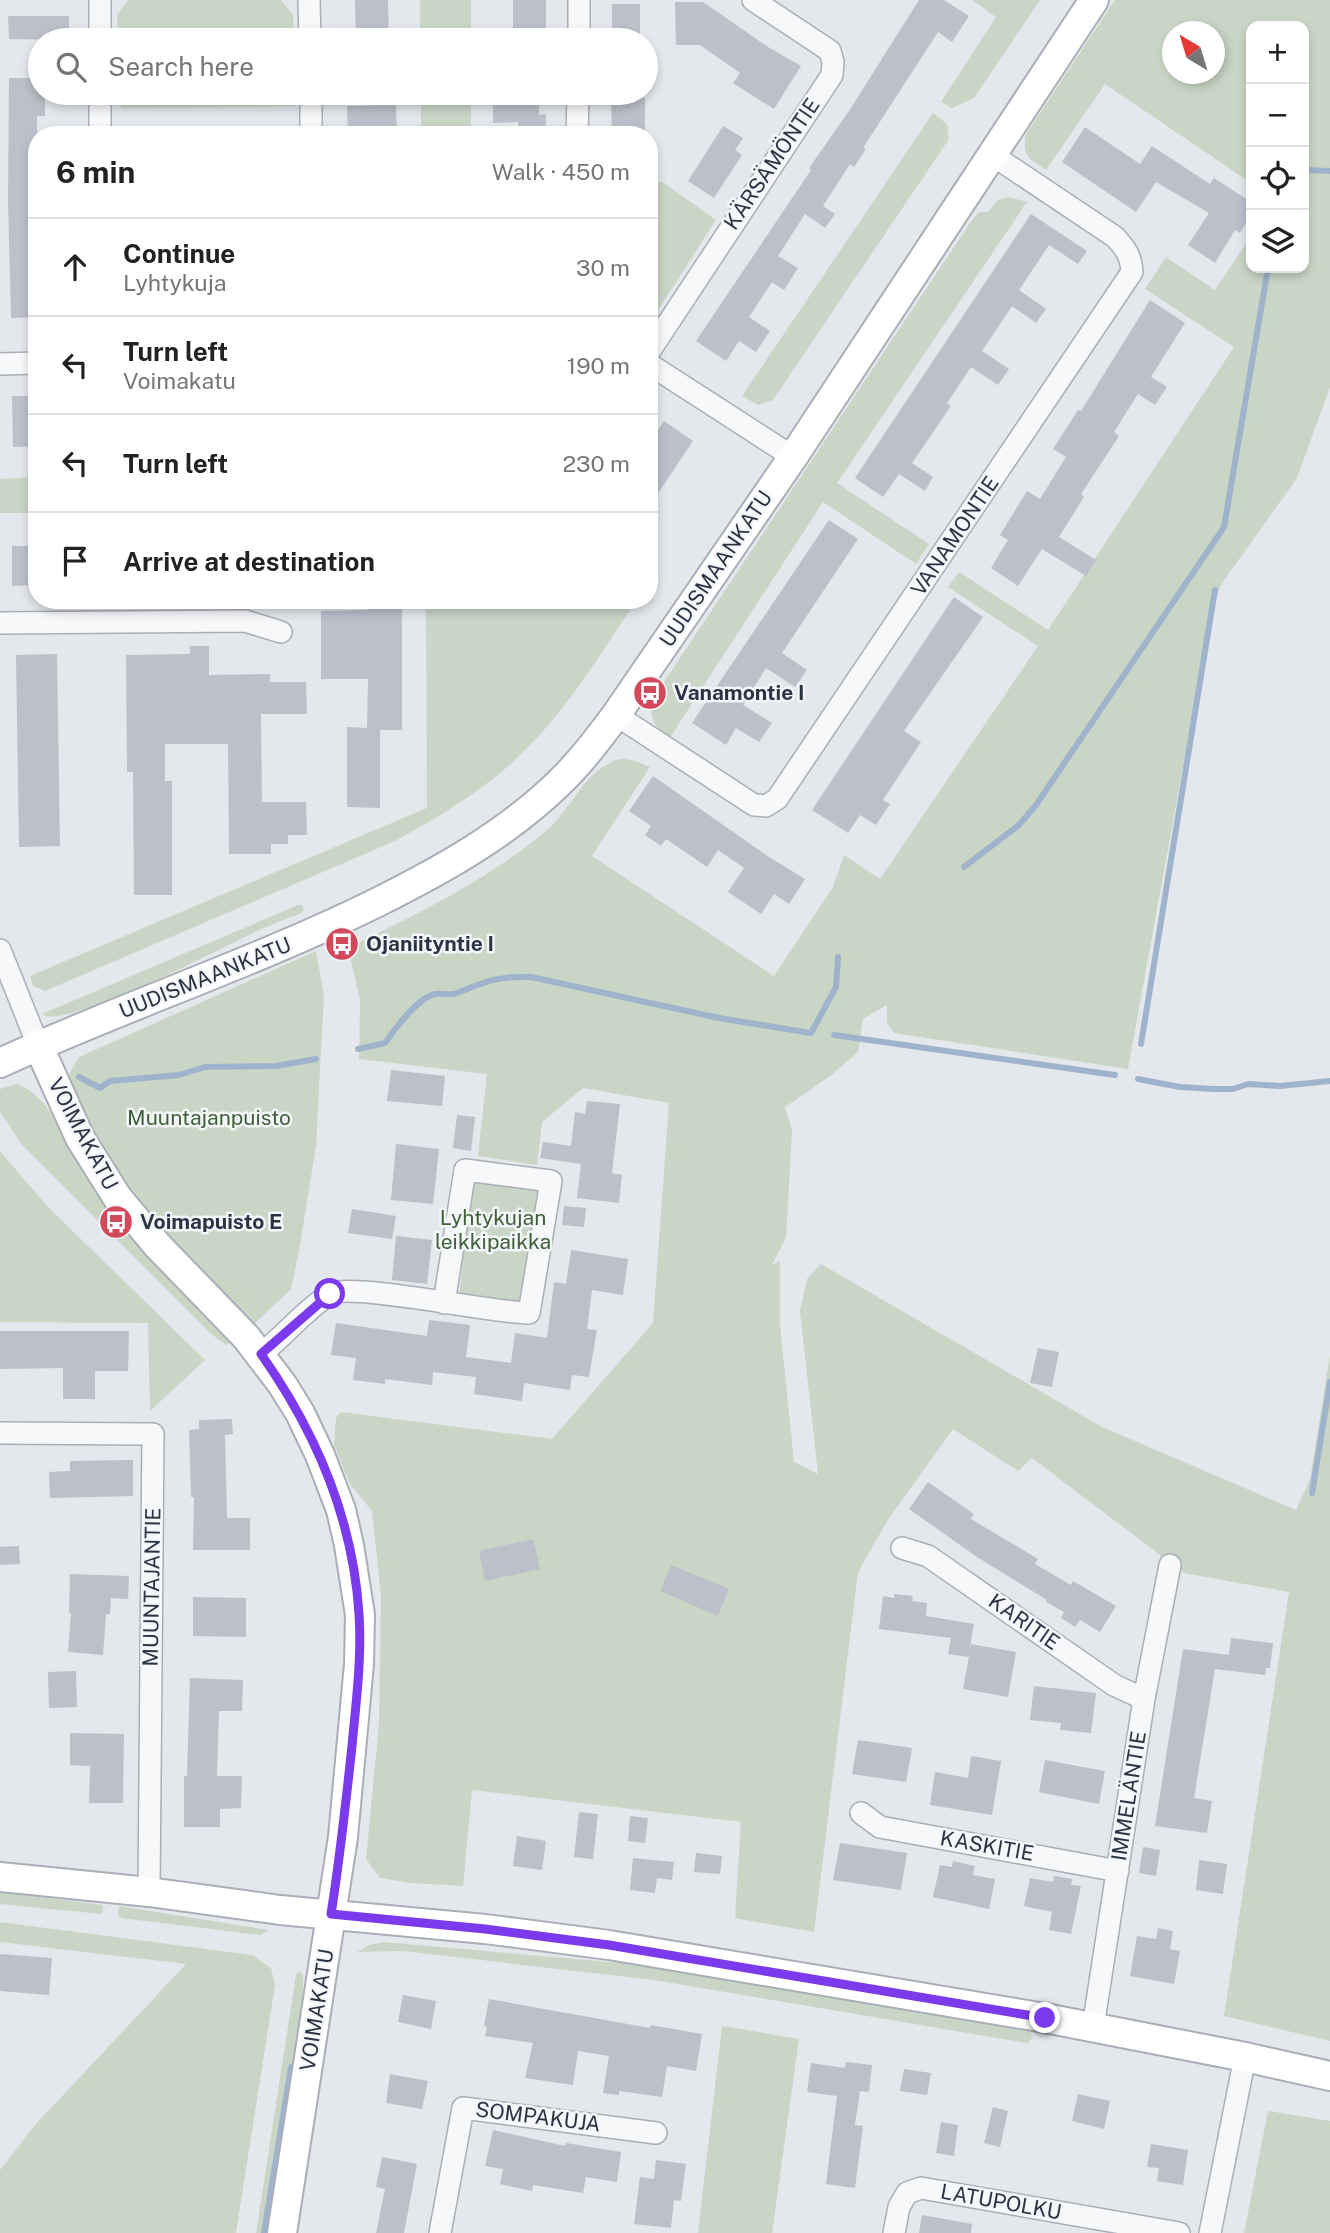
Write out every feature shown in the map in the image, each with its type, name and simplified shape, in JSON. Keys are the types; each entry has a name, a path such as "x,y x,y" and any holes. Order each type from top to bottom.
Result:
{"street":[{"path":"100,0 100,28"},
{"path":"309,0 310,28"},
{"path":"579,0 579,28"},
{"name":"KÄRSÄMÖNTIE","path":"658,338 832,75 830,51 753,0"},
{"name":"UUDISMAANKATU","path":"0,1063 320,930 449,865 508,826 558,784 586,755 616,715 793,457 1094,0"},
{"path":"100,105 100,126"},
{"path":"311,105 311,126"},
{"path":"577,126 578,105"},
{"name":"VANAMONTIE","path":"616,715 754,805 766,806 777,799 1132,272 1131,258 1115,237 991,154"},
{"path":"0,364 28,363"},
{"path":"658,370 793,457"},
{"path":"0,623 245,621 281,632"},
{"path":"0,950 38,1045"},
{"name":"VOIMAKATU","path":"38,1045 80,1138 117,1197 157,1245 261,1354 300,1413 324,1464 341,1510 356,1579 360,1615 359,1664 343,1837 282,2233"},
{"path":"261,1354 330,1294 337,1291 362,1291 444,1303 526,1313 530,1311 551,1181 465,1170 444,1303"},
{"name":"MUUNTAJANTIE","path":"0,1433 153,1434 149,1892"},
{"name":"KARITIE","path":"902,1548 928,1556 1114,1685 1144,1699"},
{"name":"IMMELÄNTIE","path":"1093,2027 1144,1699 1170,1565"},
{"name":"KASKITIE","path":"861,1813 880,1827 1118,1871"},
{"path":"0,1877 485,1929 609,1945 1093,2027 1330,2076"},
{"path":"1210,2233 1245,2057"},
{"name":"SOMPAKUJA","path":"440,2233 463,2108 656,2133"},
{"name":"LATUPOLKU","path":"894,2233 899,2207 906,2193 921,2188 1179,2233"}],"green space":[{"path":"128,0 281,0 293,15 294,28 118,28 117,15"},
{"path":"420,0 471,0 471,28 420,28"},
{"path":"972,0 1040,0 974,98 952,108 941,102 996,17"},
{"path":"1115,0 1330,0 1330,387 1297,478 1222,583 1212,606 1128,1069 894,1033 887,1023 887,1005 863,1019 858,1052 829,1077 785,1107 792,1130 786,1237 772,1265 780,1261 780,1325 794,1462 818,1474 800,1311 807,1279 821,1264 1102,1427 1296,1510 1310,1479 1330,1355 1330,2041 1224,2016 1289,1592 1184,1573 1032,1458 1018,1471 953,1429 889,1518 858,1572 814,1932 735,1918 741,1822 472,1790 463,1886 380,1878 366,1859 379,1724 381,1597 372,1511 350,1484 334,1445 336,1418 341,1412 552,1439 653,1323 669,1103 583,1088 542,1122 537,1165 478,1156 487,1074 359,1059 360,1000 348,948 451,895 501,865 547,830 594,774 614,761 623,759 650,767 592,856 774,976 833,887 844,855 880,879 1038,646 948,587 959,572 1048,630 1234,347 1145,289 1166,257 1215,290 1246,244 1246,273 1309,273 1309,21 1246,21 1246,180 1105,84 1046,170 1028,156 1025,148 1026,134"},
{"path":"121,105 296,105 296,106 121,108"},
{"path":"421,105 471,105 471,126 421,126"},
{"path":"933,113 947,124 949,139 773,400 758,405 742,396"},
{"path":"658,182 662,182 716,220 658,310"},
{"path":"1009,197 1027,202 837,483 929,544 916,564 823,502 669,739 654,722 652,700 972,220 979,212 988,212 998,200"},
{"path":"28,477 28,513 0,513 0,479"},
{"path":"426,609 630,609 570,698 533,742 490,781 432,820 395,841 45,991 33,986 30,976 427,808"},
{"path":"302,905 304,909 301,913 115,998 62,1015 42,1014"},
{"name":"Muuntajanpuisto","path":"316,951 324,996 316,1146 299,1251 291,1289 253,1325 170,1241 118,1179 80,1111 69,1074 79,1057"},
{"path":"17,1084 29,1090 49,1110 99,1195 133,1238 232,1341 226,1345 210,1333 23,1146 0,1112 0,1089"},
{"path":"0,1151 48,1207 205,1360 150,1411 148,1323 0,1322"},
{"name":"Lyhtykujan leikkipaikka","path":"472,1181 537,1189 523,1303 459,1297"},
{"path":"0,1892 103,1905 102,1914 0,1904"},
{"path":"119,1906 268,1930 261,1935 121,1918 118,1916"},
{"path":"0,1922 252,1955 271,1968 275,1985 236,2233 0,2233 0,2170 35,2125 186,1964 0,1942"},
{"path":"385,1942 620,1963 953,2016 1029,2031 1033,2038 1027,2043 654,1980 403,1951 357,1952 369,1945"},
{"path":"299,1971 303,1974 303,2021 268,2233 256,2233 296,1975"},
{"path":"722,2026 799,2039 772,2233 698,2233"},
{"path":"1268,2111 1330,2121 1330,2233 1244,2233"}],"building":[{"path":"355,0 388,0 389,28 356,28"},
{"path":"513,0 546,0 546,28 513,28"},
{"path":"919,0 944,0 969,16 952,42 938,32 863,148 866,149 854,167 850,164 823,206 835,214 825,228 805,214 778,256 798,268 784,290 772,282 749,317 770,331 756,352 739,341 726,361 696,341 811,170 809,168 849,111"},
{"path":"675,2 703,2 768,47 801,66 774,109 733,83 740,73 700,45 676,45"},
{"path":"612,4 640,4 640,28 612,28"},
{"path":"8,16 69,16 69,28 28,28 28,39 9,39"},
{"path":"9,78 28,78 28,105 45,105 45,116 37,116 37,126 28,126 28,317 11,318"},
{"path":"396,105 397,126 348,126 347,106"},
{"path":"493,105 539,105 539,115 546,114 546,126 518,126 518,122 493,123"},
{"path":"611,105 645,105 645,126 612,126"},
{"path":"723,126 743,138 735,150 742,155 714,198 688,181"},
{"path":"1085,127 1140,164 1152,146 1210,184 1214,178 1246,199 1246,223 1240,233 1235,230 1215,263 1188,245 1209,213 1156,182 1136,212 1062,162"},
{"path":"1031,214 1087,251 1078,264 1049,245 1019,290 1046,309 1036,323 1012,306 982,351 1009,369 998,385 971,367 947,403 951,406 912,463 933,477 925,491 899,474 883,497 855,478"},
{"path":"1150,300 1185,323 1151,377 1167,387 1155,405 1138,394 1114,432 1119,436 1081,494 1084,497 1059,537 1096,560 1086,576 1042,549 1018,586 991,568 1008,540 1000,535 1027,491 1040,499 1066,457 1053,449 1078,410 1081,411"},
{"path":"12,396 28,396 28,446 13,447"},
{"path":"664,421 693,441 658,494 658,430"},
{"path":"829,520 858,539 782,653 807,670 795,687 766,668 743,705 772,723 759,742 736,728 726,745 692,723"},
{"path":"12,546 28,546 28,585 12,586"},
{"path":"954,597 983,617 904,731 921,742 883,800 890,804 876,825 860,815 848,833 812,810"},
{"path":"402,609 402,730 380,730 380,808 347,807 347,727 367,728 368,679 321,679 321,611"},
{"path":"190,646 209,646 209,675 270,674 270,682 306,682 307,714 261,714 262,802 306,802 307,835 288,835 288,844 271,844 271,854 229,854 228,744 165,744 165,781 172,781 172,895 134,895 133,772 127,772 126,655 190,654"},
{"path":"57,654 60,846 19,847 16,655"},
{"path":"653,776 805,879 789,904 774,894 761,914 728,892 744,868 718,850 707,867 666,839 661,846 645,835 651,826 629,811"},
{"path":"391,1070 445,1076 442,1106 387,1101"},
{"path":"587,1101 620,1104 612,1173 622,1175 619,1203 577,1198 581,1164 540,1158 543,1142 571,1146 575,1112 585,1114"},
{"path":"457,1115 475,1117 471,1151 453,1148"},
{"path":"396,1144 439,1149 433,1204 391,1200"},
{"path":"564,1206 586,1208 584,1227 562,1225"},
{"path":"352,1209 396,1216 392,1239 348,1233"},
{"path":"396,1236 432,1240 427,1284 392,1280"},
{"path":"571,1250 628,1259 623,1295 592,1290 587,1329 597,1330 589,1377 572,1375 570,1390 524,1383 522,1401 474,1394 476,1377 433,1372 432,1385 385,1379 385,1384 353,1380 356,1358 331,1355 336,1323 427,1336 429,1320 470,1325 466,1357 511,1363 515,1333 547,1338 554,1282 566,1284"},
{"path":"0,1331 129,1331 128,1371 95,1371 95,1399 63,1399 63,1368 0,1369"},
{"path":"1038,1348 1059,1352 1052,1387 1030,1383"},
{"path":"232,1419 233,1434 225,1435 227,1518 250,1518 250,1550 193,1550 194,1497 191,1497 189,1430 199,1429 199,1420"},
{"path":"133,1460 133,1496 50,1498 49,1472 70,1471 70,1461"},
{"path":"928,1482 974,1514 971,1519 1038,1559 1035,1564 1071,1585 1073,1581 1116,1606 1100,1632 1080,1620 1075,1627 1061,1618 1064,1612 977,1557 909,1509"},
{"path":"533,1539 540,1569 485,1581 479,1551"},
{"path":"19,1546 20,1564 0,1565 0,1547"},
{"path":"671,1565 729,1589 718,1616 660,1591"},
{"path":"70,1574 129,1576 128,1599 111,1598 110,1614 106,1614 103,1655 68,1652"},
{"path":"894,1594 913,1596 912,1601 927,1603 926,1616 974,1624 969,1652 971,1644 1016,1652 1008,1697 963,1689 969,1657 948,1654 951,1638 879,1629 883,1596 894,1598"},
{"path":"193,1597 246,1598 246,1637 193,1636"},
{"path":"1231,1638 1273,1643 1270,1668 1266,1668 1265,1675 1215,1669 1194,1798 1212,1801 1207,1833 1155,1826 1183,1649 1229,1655"},
{"path":"76,1671 77,1707 49,1708 48,1672"},
{"path":"190,1678 243,1680 242,1711 219,1711 217,1776 242,1776 241,1808 220,1809 220,1827 184,1827"},
{"path":"1034,1686 1096,1693 1091,1733 1060,1730 1061,1723 1030,1720"},
{"path":"70,1733 124,1734 123,1803 89,1803 90,1766 70,1765"},
{"path":"858,1740 912,1748 906,1782 852,1774"},
{"path":"971,1756 1001,1761 992,1815 930,1805 935,1772 968,1778"},
{"path":"1045,1760 1105,1771 1099,1804 1039,1792"},
{"path":"579,1812 598,1814 593,1859 574,1857"},
{"path":"630,1816 648,1818 645,1843 628,1841"},
{"path":"517,1836 546,1841 542,1870 513,1866"},
{"path":"840,1843 907,1853 901,1890 833,1880"},
{"path":"1143,1847 1160,1850 1156,1876 1139,1873"},
{"path":"696,1853 722,1856 720,1874 694,1872"},
{"path":"633,1858 674,1862 672,1880 657,1878 655,1893 630,1890"},
{"path":"1199,1860 1227,1864 1223,1894 1196,1890"},
{"path":"953,1861 975,1866 973,1875 995,1879 989,1909 933,1897 940,1865 952,1867"},
{"path":"1054,1876 1072,1879 1071,1885 1081,1886 1071,1934 1049,1930 1052,1912 1024,1906 1030,1878 1053,1882"},
{"path":"1158,1928 1173,1931 1170,1949 1180,1951 1174,1984 1130,1976 1137,1936 1156,1939"},
{"path":"0,1954 52,1958 49,1995 0,1991"},
{"path":"403,1995 436,2001 431,2029 398,2022"},
{"path":"489,1999 650,2028 651,2025 702,2034 696,2071 667,2066 662,2097 619,2091 619,2095 603,2093 609,2056 578,2051 573,2085 525,2078 533,2043 485,2036"},
{"path":"846,2062 872,2065 869,2092 860,2091 855,2125 863,2126 855,2188 826,2184 837,2096 807,2092 811,2063 845,2068"},
{"path":"904,2069 931,2073 927,2095 900,2091"},
{"path":"390,2074 428,2081 422,2109 386,2103"},
{"path":"1078,2094 1110,2101 1104,2129 1072,2121"},
{"path":"993,2107 1008,2111 1000,2147 984,2143"},
{"path":"941,2122 958,2125 954,2156 936,2153"},
{"path":"493,2130 565,2146 566,2143 621,2152 617,2182 586,2177 583,2193 533,2185 532,2191 500,2184 503,2169 485,2166"},
{"path":"1151,2144 1188,2150 1183,2185 1157,2181 1159,2168 1147,2167"},
{"path":"382,2157 417,2164 404,2233 376,2233 385,2189 376,2187"},
{"path":"656,2160 686,2164 681,2201 674,2200 671,2228 634,2224 640,2177 654,2179"},
{"path":"922,2215 972,2224 971,2233 919,2233"}],"waterway":[{"path":"1309,170 1330,171"},
{"path":"964,867 1019,825 1036,805 1224,527 1267,273"},
{"path":"1141,1044 1215,590"},
{"path":"358,1049 385,1043 407,1015 428,997 435,994 454,994 492,980 509,977 531,977 719,1018 811,1033 836,987 838,957"},
{"path":"834,1035 1115,1075"},
{"path":"79,1077 100,1088 110,1081 179,1075 205,1067 276,1066 316,1059"},
{"path":"1138,1079 1180,1087 1214,1089 1233,1089 1248,1084 1280,1086 1330,1081"},
{"path":"1312,1493 1330,1382"},
{"path":"264,2233 291,2067"}],"place":[{"name":"Vanamontie I","path":"650,693"},
{"name":"Ojaniityntie I","path":"342,944"},
{"name":"Voimapuisto E","path":"116,1222"}],"route":[{"path":"330,1294 261,1354 300,1413 320,1455 341,1510 356,1579 360,1615 359,1664 343,1837 331,1914 485,1929 609,1945 1045,2018"}]}
